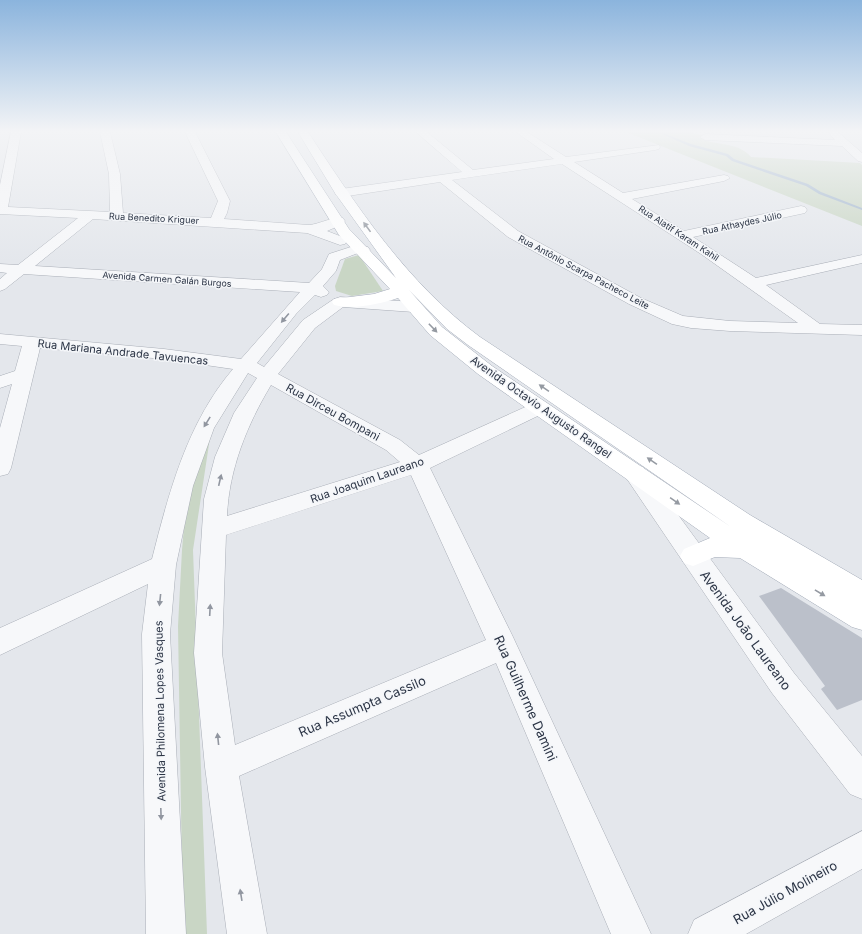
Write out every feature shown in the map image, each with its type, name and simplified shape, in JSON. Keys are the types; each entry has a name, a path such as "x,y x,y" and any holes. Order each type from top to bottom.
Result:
{"main road":[{"path":"305,176 339,238"},
{"name":"Avenida Octavio Augusto Rangel","path":"330,176 341,193 397,268 424,298 474,341 742,522 862,593"},
{"path":"363,250 378,254 397,268 407,299"},
{"name":"Avenida Octavio Augusto Rangel","path":"363,250 436,331 539,408 745,548 862,618"},
{"path":"693,556 712,547 745,548 776,555 862,597"}],"street":[{"path":"1,210 8,176"},
{"path":"114,176 117,207 116,217"},
{"path":"211,176 224,201 221,213 215,222"},
{"path":"341,193 466,176"},
{"name":"Rua Alatif Karam Kahil","path":"588,176 683,235 754,283 814,327"},
{"name":"Rua Antônio Scarpa Pacheco Leite","path":"442,178 513,234 635,301 678,320 691,323 730,326 814,327 862,330"},
{"path":"622,197 724,178"},
{"name":"Rua Benedito Kriguer","path":"1,210 309,229 323,228 339,238"},
{"name":"Rua Athaydes Júlio","path":"683,235 801,210"},
{"path":"0,286 90,215"},
{"path":"339,238 357,249 363,250"},
{"name":"Avenida Philomena Lopes Vasques","path":"247,934 221,767 208,653 213,530 216,499 226,457 244,413 256,371 290,311 329,271 339,238"},
{"path":"754,283 862,259"},
{"name":"Avenida Carmen Galán Burgos","path":"0,268 314,288"},
{"path":"314,288 340,302 407,299"},
{"name":"Avenida Philomena Lopes Vasques","path":"166,934 156,634 163,565 182,486 192,455 204,428 233,380 256,371 309,324 340,302"},
{"name":"Rua Mariana Andrade Tavuencas","path":"0,340 164,354 256,371"},
{"path":"0,468 32,343"},
{"name":"Rua Dirceu Bompani","path":"256,371 304,394 393,445 416,465"},
{"path":"0,382 23,375"},
{"name":"Rua Joaquim Laureano","path":"213,530 416,465 539,408"},
{"name":"Rua Guilherme Damini","path":"416,465 503,646 631,934"},
{"name":"Avenida João Laureano","path":"635,473 783,683 862,782"},
{"path":"0,642 163,565"},
{"name":"Rua Assumpta Cassilo","path":"221,767 503,646"},
{"name":"Rua Júlio Molineiro","path":"708,934 862,850"}],"green space":[{"path":"735,176 862,176 862,226"},
{"path":"359,255 383,291 352,296 336,291 335,286 345,259"},
{"path":"211,431 193,550 207,934 183,934 178,626 182,550 185,514 197,470"}],"building":[{"path":"781,588 862,638 862,700 837,710 821,689 825,686 759,596"}],"waterway":[{"path":"779,176 807,185 820,193 862,209"}]}
